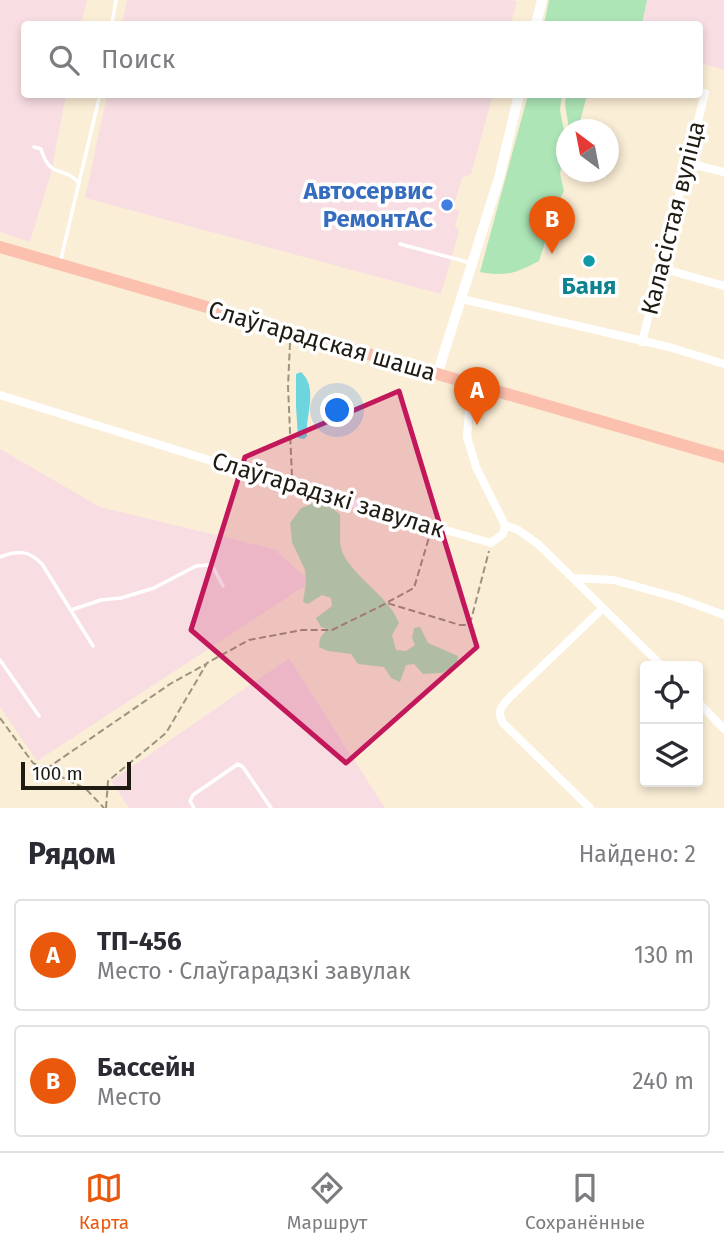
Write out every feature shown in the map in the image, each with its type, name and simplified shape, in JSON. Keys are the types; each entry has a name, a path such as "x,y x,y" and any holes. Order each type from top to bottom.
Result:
{"main road":[{"path":"537,21 542,0"},
{"path":"437,374 499,178 518,98"},
{"name":"Слаўгарадская шаша","path":"0,247 724,457"}],"street":[{"name":"Каласістая вуліца","path":"642,342 705,93"},
{"path":"688,163 724,172"},
{"path":"661,268 724,286"},
{"path":"462,299 669,347 724,363"},
{"path":"471,384 467,437 476,467 505,525 503,534 491,543"},
{"name":"Слаўгарадзкі завулак","path":"0,395 292,486 491,543"},
{"path":"505,525 518,530 538,544 657,661"},
{"path":"573,578 614,580 678,598 724,615"},
{"path":"590,808 503,723 499,713 510,697 603,608"},
{"path":"703,707 724,729"}],"lane":[{"path":"112,21 116,0"},
{"path":"60,265 99,98"},
{"path":"34,147 41,149 46,163 52,169 74,176 79,183"},
{"path":"400,244 473,264"},
{"path":"0,557 18,551 30,553 42,564 93,646"},
{"path":"71,610 154,588 196,566 209,565 223,586"},
{"path":"0,660 39,716"},
{"path":"194,808 190,801 192,795 239,764 271,808"}],"path":[{"path":"291,338 288,386 292,486"},
{"path":"46,769 170,684 249,640 302,630 332,630 414,588 432,526"},
{"path":"387,603 467,625 471,620 491,543"},
{"path":"105,808 108,781 166,733 207,663"},
{"path":"0,718 33,762 86,789 105,808"}],"highlighted area":[{"path":"399,391 477,647 346,763 191,630 245,457"}],"shaded area":[{"path":"0,0 87,0 82,21 21,21 21,98 65,98 51,173 30,242 0,232"},
{"path":"127,0 517,1 512,21 123,21"},
{"path":"647,0 724,0 724,70 703,64 703,21 643,21"},
{"path":"106,98 492,98 471,174 462,178 453,209 459,211 455,226 459,231 441,294 85,198"},
{"path":"0,449 100,507 274,549 311,582 37,761 0,707"},
{"path":"289,658 385,808 129,808 111,781"}],"green space":[{"path":"549,0 647,0 643,21 545,21"},
{"path":"527,98 562,98 562,119 556,119 556,182 562,182 564,191 557,204 539,261 511,273 480,272"},
{"path":"566,98 586,98 581,119 567,119"},
{"path":"314,503 327,505 340,514 340,544 345,557 351,567 386,603 399,623 392,635 396,650 406,651 415,645 412,638 414,628 420,627 428,643 458,656 457,664 442,673 423,674 414,664 406,665 400,682 391,678 384,667 358,664 351,654 319,647 320,638 327,629 321,627 316,618 332,606 331,598 322,595 308,604 303,602 305,570 292,542 290,523 301,508"}],"water":[{"path":"301,372 309,386 310,394 307,436 304,439 298,438 296,406 296,374"}],"place":[{"name":"Автосервис РемонтАС","path":"447,205"},
{"name":"Бассейн","path":"552,254"},
{"name":"Баня","path":"589,261"},
{"name":"ТП-456","path":"477,425"}]}
